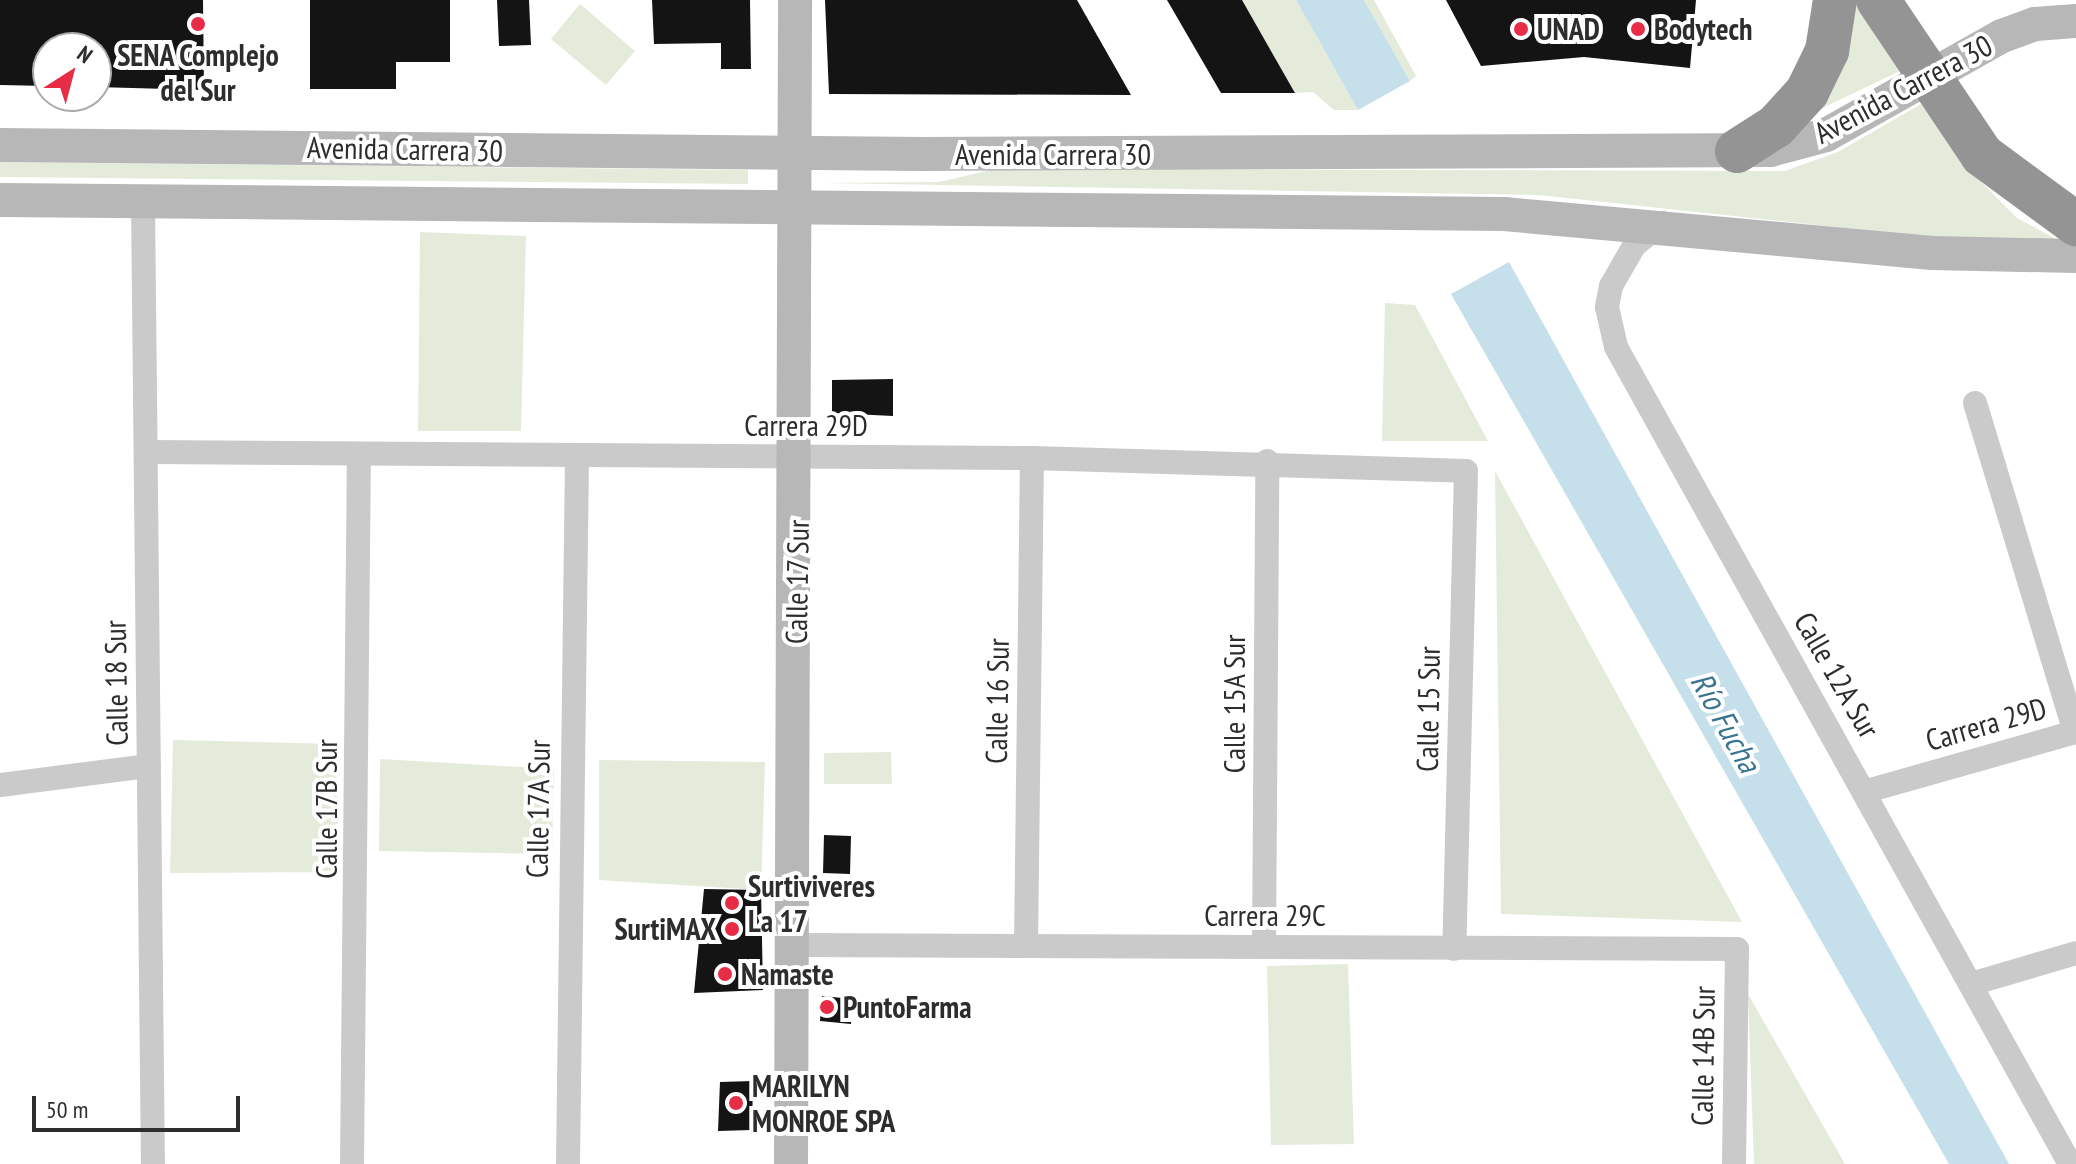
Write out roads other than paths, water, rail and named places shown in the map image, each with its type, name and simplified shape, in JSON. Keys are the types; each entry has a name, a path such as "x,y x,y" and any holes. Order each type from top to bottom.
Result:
{"highway":[{"path":"1737,151 1776,126 1807,92 1827,51 1835,0"},
{"path":"1878,0 1925,75 1982,155 2076,224"}],"main road":[{"name":"Calle 17 Sur","path":"791,1164 798,458 795,0"},
{"name":"Avenida Carrera 30","path":"0,145 794,153 1737,151 1826,135 1925,75 2035,24 2076,21"},
{"name":"Avenida Carrera 30","path":"0,200 1386,211 1662,223 1932,253 2076,256"}],"street":[{"name":"Calle 18 Sur","path":"143,201 153,1164"},
{"name":"Calle 12A Sur","path":"1662,223 1634,246 1611,286 1607,307 1616,347 1867,791 2070,1164"},
{"path":"1975,403 2076,732"},
{"name":"Carrera 29D","path":"146,452 1267,461 1466,471"},
{"name":"Calle 17B Sur","path":"352,1164 359,454"},
{"name":"Calle 17A Sur","path":"568,1164 577,456"},
{"name":"Calle 16 Sur","path":"1026,946 1032,458"},
{"name":"Calle 15A Sur","path":"1264,947 1267,461"},
{"name":"Calle 15 Sur","path":"1454,949 1466,471"},
{"name":"Carrera 29D","path":"1867,791 2076,732"},
{"path":"0,785 149,766"},
{"name":"Carrera 29C","path":"794,945 1737,949"},
{"name":"Calle 14B Sur","path":"1734,1164 1737,949"},
{"path":"1971,984 2076,953"}],"water":[{"path":"1296,0 1364,0 1410,81 1358,110"},
{"name":"Río Fucha","path":"1509,262 2009,1164 1949,1164 1451,294"}],"place":[{"name":"SENA Complejo del Sur","path":"198,24"},
{"name":"UNAD","path":"1521,29"},
{"name":"Bodytech","path":"1638,29"},
{"name":"Surtiviveres La 17","path":"732,903"},
{"name":"SurtiMAX","path":"732,929"},
{"name":"Namaste","path":"725,974"},
{"name":"PuntoFarma","path":"827,1007"},
{"name":"MARILYN MONROE SPA","path":"736,1103"}]}
